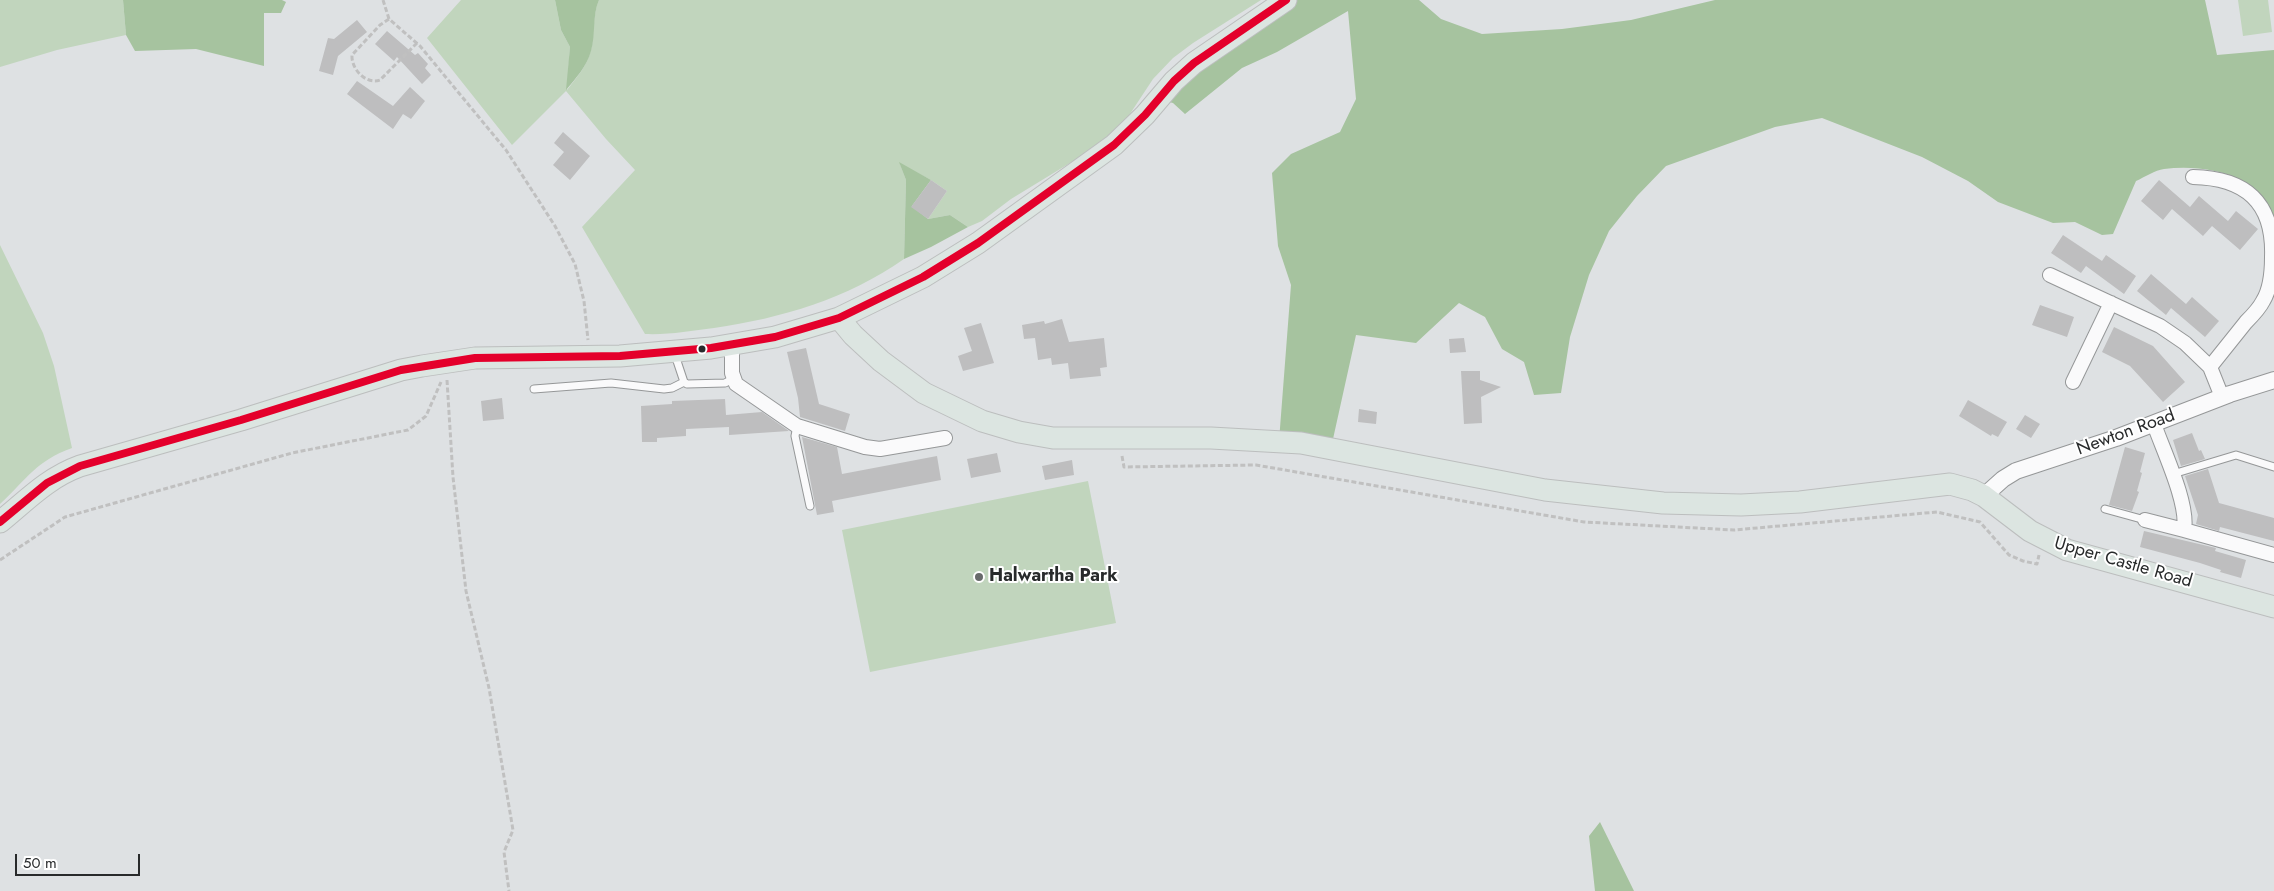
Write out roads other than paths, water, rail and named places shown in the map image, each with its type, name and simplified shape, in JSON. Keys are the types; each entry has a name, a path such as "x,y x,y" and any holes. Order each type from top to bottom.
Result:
{"main road":[{"path":"0,522 57,475 87,463 223,426 401,370 446,372 483,358 674,352 732,345 775,337 839,318 922,277 978,243 1114,145 1145,115 1174,81 1194,63 1286,0"},
{"name":"Upper Castle Road","path":"839,318 853,335 881,361 924,393 982,420 1019,432 1053,438 1202,438 1279,441 1331,448 1545,490 1663,503 1741,505 1800,502 1945,484 1960,486 1984,496 2037,535 2067,550 2274,606"}],"street":[{"path":"2193,177 2231,182 2261,203 2269,223 2273,245 2272,276 2264,301 2210,368"},
{"path":"2050,275 2160,326 2185,343 2210,368 2222,397"},
{"path":"2073,382 2111,303"},
{"path":"732,345 733,379 740,387 797,426 872,448 888,448 945,438"},
{"name":"Newton Road","path":"1984,496 2003,479 2016,471 2154,424 2222,397 2274,380"},
{"path":"2154,424 2184,514 2184,530"},
{"path":"2145,520 2274,555"}],"lane":[{"path":"674,352 684,382"},
{"path":"534,389 611,383 664,389 672,388 684,382 693,385 725,383 733,379"},
{"path":"797,426 795,436 810,506"},
{"path":"2172,474 2236,455 2274,467"},
{"path":"2106,509 2145,520"}],"place":[{"name":"Halwartha Park","path":"979,577"}]}
